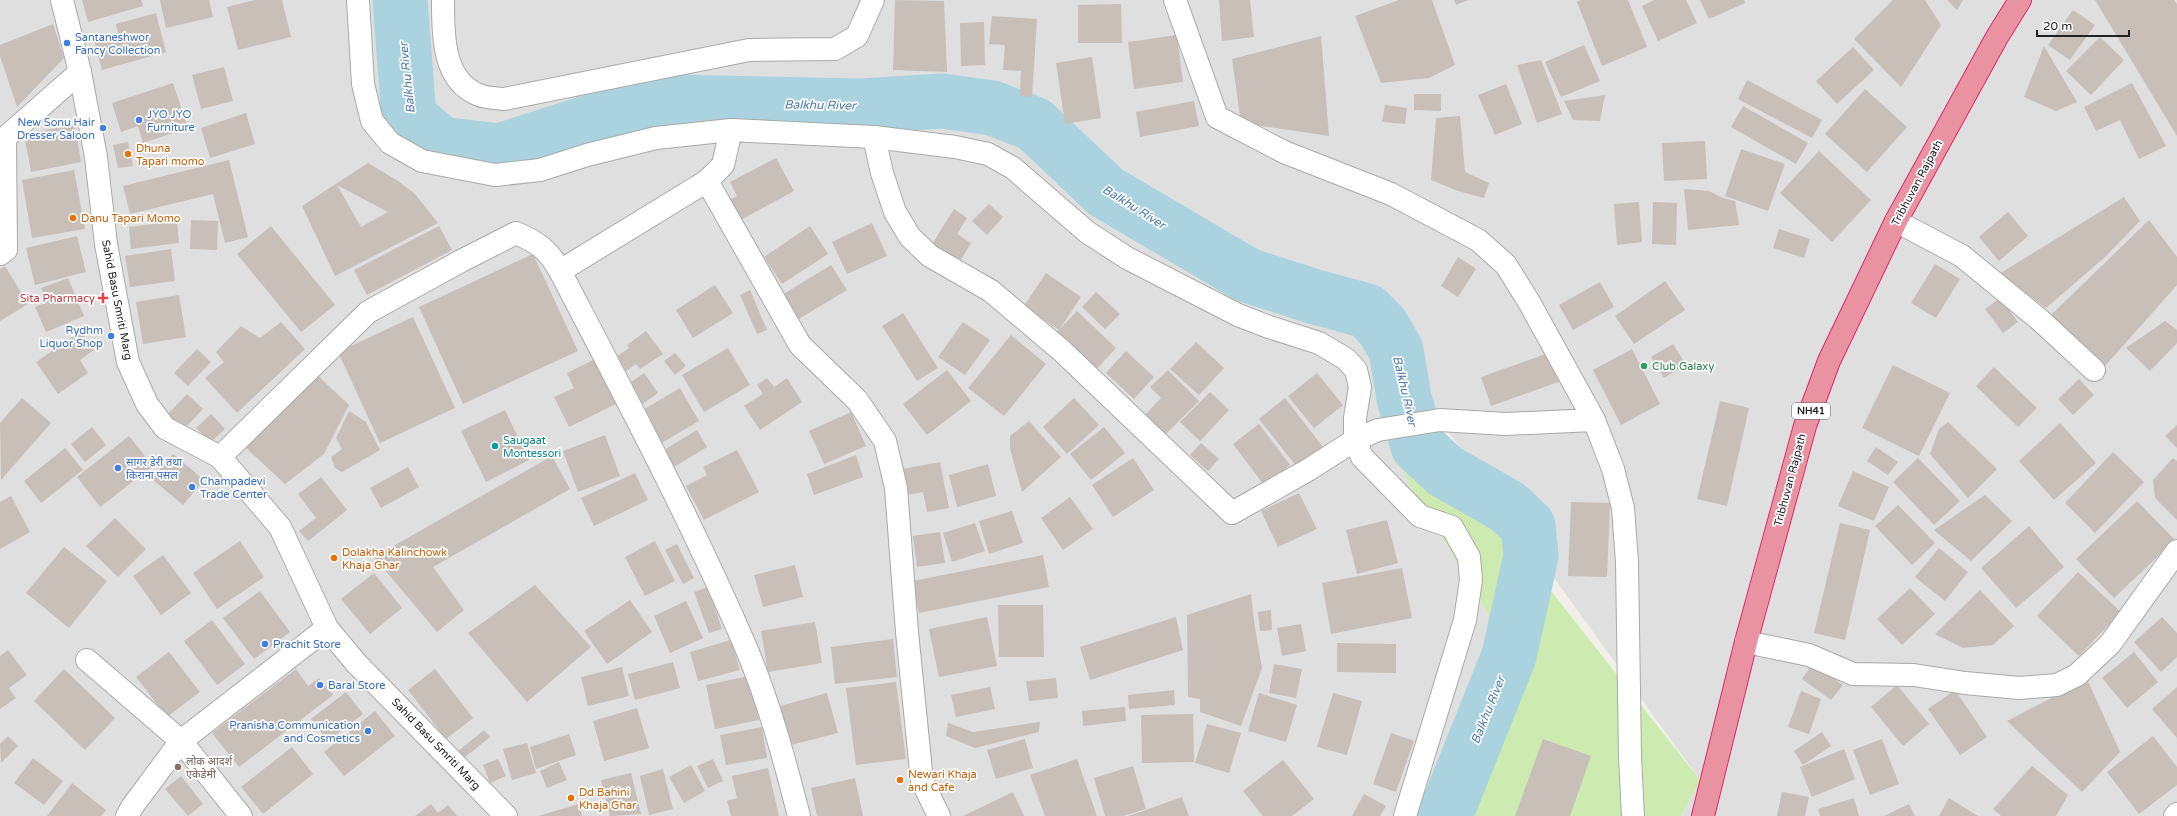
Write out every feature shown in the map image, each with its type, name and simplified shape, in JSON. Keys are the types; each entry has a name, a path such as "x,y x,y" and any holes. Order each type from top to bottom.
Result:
{"highway":[{"name":"Tribhuvan Rajpath","path":"1997,37 2008,0"},
{"name":"Tribhuvan Rajpath","path":"1703,816 1746,642 1805,426 1829,361 1896,221 1997,37 2020,0"}],"street":[{"name":"Sahid Basu Smriti Marg","path":"62,0 80,72 96,157 106,244 128,362 147,404 164,428 220,457 280,527 327,628 356,663 506,816"},
{"path":"358,0 363,84 372,121 390,143 422,161 495,175 540,170 587,155 656,138 731,130 874,137 955,147 988,154 1013,168 1087,232 1127,258 1238,314 1268,327 1319,343 1346,359 1356,370 1360,387 1355,418 1355,440 1362,457 1420,516 1452,527 1469,556 1471,580 1465,620 1405,816"},
{"path":"443,0 443,40 450,64 465,87 480,96 504,99 749,50 835,49 857,36 873,0"},
{"path":"1175,0 1217,117 1284,152 1391,194 1478,240 1506,265 1529,302 1594,420 1613,469 1623,508 1627,562 1630,757 1633,816"},
{"path":"0,254 6,250 5,138 80,72"},
{"path":"560,271 707,181 723,165 731,130"},
{"path":"874,137 882,173 895,212 910,237 930,256 991,292 1062,351 1232,512 1308,470 1355,440 1378,430 1440,420 1505,424 1594,420"},
{"path":"707,181 800,345 857,400 885,441 896,488 907,632 922,781 939,816"},
{"path":"1896,221 1962,256 2040,320 2094,370"},
{"path":"220,457 368,312 516,233 536,241 553,258 660,464 744,644 782,752 799,816"},
{"path":"1746,642 1809,655 1853,674 1914,675 1965,683 2019,688 2057,685 2077,675 2110,644 2177,551"},
{"path":"128,816 132,807 181,741 327,628"},
{"path":"87,660 181,741 241,816"}],"shaded area":[{"path":"0,0 2177,0 2177,816 1681,816 1700,780 1440,420 1410,413 1405,477 1500,633 1471,816 0,816"}],"green space":[{"path":"1410,412 1700,780 1681,816 1471,816 1500,633 1405,477"}],"building":[{"path":"82,0 141,0 143,6 88,22"},
{"path":"160,0 209,0 213,17 166,28"},
{"path":"255,0 282,0 291,37 238,50 227,7"},
{"path":"895,0 944,1 947,72 893,70"},
{"path":"1219,0 1250,0 1254,37 1222,41"},
{"path":"1399,0 1432,0 1455,65 1429,78 1381,83 1355,16"},
{"path":"1454,0 1469,0 1456,5"},
{"path":"1581,0 1628,0 1647,47 1602,66 1577,2"},
{"path":"1654,0 1686,0 1697,23 1658,41 1642,6"},
{"path":"1700,0 1744,0 1745,3 1709,19"},
{"path":"1893,0 1925,0 1941,25 1901,87 1854,39"},
{"path":"1947,0 1963,0 1957,10"},
{"path":"2095,0 2174,0 2177,4 2177,136"},
{"path":"1121,4 1122,43 1078,43 1078,5"},
{"path":"2073,10 2095,25 2070,60 2048,45"},
{"path":"156,13 166,52 102,70 94,40 118,33 116,24"},
{"path":"992,16 1037,19 1032,97 1020,96 1021,71 1003,70 1005,45 989,44"},
{"path":"984,22 985,65 961,66 960,23"},
{"path":"53,24 64,58 17,107 0,56 0,45"},
{"path":"1177,35 1183,82 1134,89 1128,42"},
{"path":"1321,36 1329,136 1241,123 1232,59"},
{"path":"2100,37 2124,60 2091,95 2066,71"},
{"path":"1584,45 1600,81 1561,97 1545,62"},
{"path":"2044,46 2077,102 2056,111 2024,97"},
{"path":"1853,47 1874,70 1837,104 1816,81"},
{"path":"1092,57 1101,118 1065,124 1056,63"},
{"path":"1541,60 1562,114 1537,123 1517,65"},
{"path":"224,67 233,101 201,109 192,75"},
{"path":"1747,80 1822,120 1812,138 1738,99"},
{"path":"173,83 188,128 143,143 138,126 121,132 112,103"},
{"path":"2132,83 2166,146 2139,159 2120,120 2096,131 2084,107"},
{"path":"1506,84 1522,124 1495,135 1478,95"},
{"path":"1865,89 1907,127 1867,172 1825,134"},
{"path":"1414,94 1441,94 1441,111 1414,110"},
{"path":"1605,95 1600,121 1573,120 1564,101"},
{"path":"1194,101 1199,126 1140,137 1136,112"},
{"path":"1385,105 1407,108 1405,124 1382,122"},
{"path":"1743,106 1808,143 1796,164 1731,127"},
{"path":"246,113 255,144 210,158 201,128"},
{"path":"1460,116 1465,172 1489,183 1484,198 1458,191 1431,180 1436,118"},
{"path":"75,125 81,162 31,172 24,134"},
{"path":"1705,141 1707,179 1664,181 1662,143"},
{"path":"128,142 133,166 118,168 113,145"},
{"path":"1741,149 1785,164 1768,211 1725,196"},
{"path":"1819,151 1871,200 1832,242 1780,193"},
{"path":"776,158 794,191 739,221 728,201 737,196 730,182"},
{"path":"229,160 248,237 225,243 213,194 130,214 123,186"},
{"path":"368,163 398,181 415,194 438,223 335,276 302,206","holes":["337,185 388,212 361,227"]},
{"path":"74,170 85,229 32,238 22,180"},
{"path":"1684,189 1709,191 1723,198 1735,201 1739,225 1688,230"},
{"path":"2124,197 2140,221 2105,257 2046,308 1999,274"},
{"path":"1639,202 1642,242 1617,245 1614,204"},
{"path":"1653,202 1677,203 1676,245 1652,244"},
{"path":"989,204 1003,217 987,235 972,221"},
{"path":"954,209 967,218 957,234 971,243 957,266 929,249"},
{"path":"2008,212 2028,236 1999,261 1979,237"},
{"path":"191,220 218,221 217,250 190,249"},
{"path":"2149,220 2177,257 2177,285 2105,366 2050,316"},
{"path":"177,221 179,243 131,249 129,227"},
{"path":"872,223 887,256 847,274 832,242"},
{"path":"271,226 335,305 301,332 237,254"},
{"path":"439,226 452,250 367,295 354,270"},
{"path":"810,226 828,254 782,284 764,257"},
{"path":"1779,229 1810,239 1804,258 1773,248"},
{"path":"77,236 86,272 35,285 26,248"},
{"path":"171,249 175,281 130,287 125,256"},
{"path":"533,254 578,351 463,404 419,307"},
{"path":"1458,257 1476,269 1458,297 1441,286"},
{"path":"1935,264 1960,279 1936,318 1911,303"},
{"path":"831,265 847,290 797,320 782,295"},
{"path":"5,266 28,304 0,321 0,269"},
{"path":"1046,273 1081,297 1059,330 1024,306"},
{"path":"68,278 84,316 46,332 35,307 47,302 41,288"},
{"path":"1665,281 1685,310 1634,344 1615,316"},
{"path":"1600,282 1614,307 1573,330 1559,305"},
{"path":"715,285 733,313 693,338 676,310"},
{"path":"750,290 767,330 757,334 740,295"},
{"path":"1096,292 1120,314 1105,329 1082,307"},
{"path":"179,295 186,337 143,344 136,302"},
{"path":"2000,298 2018,322 2003,333 1985,309"},
{"path":"1077,311 1116,348 1093,373 1053,336"},
{"path":"903,313 938,368 917,381 882,326"},
{"path":"413,317 455,408 380,443 338,352"},
{"path":"2165,321 2177,330 2177,343 2150,371 2126,348"},
{"path":"281,322 305,349 237,413 205,378 224,362 216,352 241,326 260,338"},
{"path":"963,322 990,340 965,375 938,357"},
{"path":"81,331 94,350 80,360 88,373 58,394 36,362"},
{"path":"646,331 663,354 640,369 636,364 626,371 616,357 629,348 627,345"},
{"path":"1011,335 1046,364 1004,416 968,388"},
{"path":"1196,342 1224,368 1199,395 1170,369"},
{"path":"1673,344 1686,365 1664,378 1651,357"},
{"path":"728,348 750,385 704,412 682,375"},
{"path":"197,349 211,362 188,386 174,373"},
{"path":"1632,349 1660,404 1621,425 1593,370"},
{"path":"1126,351 1154,377 1134,399 1106,373"},
{"path":"1551,352 1561,381 1491,406 1481,377"},
{"path":"675,353 686,366 675,375 664,361"},
{"path":"595,359 616,404 569,427 554,397 574,388 567,373"},
{"path":"1893,365 1950,393 1919,456 1862,428"},
{"path":"1994,367 2037,408 2018,427 1976,386"},
{"path":"947,370 971,401 927,435 903,404"},
{"path":"1168,370 1199,401 1164,436 1144,416 1161,398 1150,387"},
{"path":"644,373 658,393 638,407 624,387"},
{"path":"1317,373 1343,405 1314,428 1288,396"},
{"path":"316,374 349,405 324,454 285,484 245,447"},
{"path":"767,378 774,387 787,378 802,402 760,430 744,406 763,394 757,385"},
{"path":"2079,379 2094,395 2073,415 2058,399"},
{"path":"680,388 699,421 660,444 641,411"},
{"path":"1210,392 1229,410 1200,441 1180,422"},
{"path":"187,394 203,409 182,431 166,416"},
{"path":"22,398 51,423 1,480 0,423"},
{"path":"1074,398 1099,425 1067,454 1043,427"},
{"path":"1285,398 1323,447 1297,467 1259,419"},
{"path":"1720,401 1749,408 1727,506 1697,499"},
{"name":"Saugaat Montessori","path":"505,410 529,460 486,482 461,431"},
{"path":"349,411 366,422 380,450 342,472 335,468 331,457 342,449 336,438"},
{"path":"851,412 866,446 824,464 809,431"},
{"path":"211,414 225,429 211,442 196,428"},
{"path":"1029,421 1061,457 1022,492 1010,449 1010,436"},
{"path":"1948,422 1997,469 1968,498 1930,454 1939,429"},
{"path":"2060,423 2096,463 2054,500 2019,461"},
{"path":"1259,424 1290,465 1264,485 1233,444"},
{"path":"2177,425 2177,448 2165,436"},
{"path":"92,427 106,445 85,462 71,444"},
{"path":"1104,427 1125,453 1091,480 1070,454"},
{"path":"697,430 707,447 674,467 664,450"},
{"path":"605,435 620,476 578,492 563,451"},
{"path":"129,436 153,466 100,507 77,477"},
{"path":"1201,443 1219,459 1208,471 1190,455"},
{"path":"1876,447 1898,462 1888,475 1867,461"},
{"path":"65,448 83,470 41,503 24,481"},
{"path":"737,450 759,492 704,520 686,486 707,475 703,467"},
{"path":"2113,452 2144,482 2095,533 2065,503"},
{"path":"173,454 204,480 183,505 152,479"},
{"path":"856,455 863,477 814,495 807,474"},
{"path":"552,456 570,489 433,567 464,610 437,632 374,557"},
{"path":"1133,458 1154,490 1113,517 1092,485"},
{"path":"1918,458 1960,501 1934,525 1893,482"},
{"path":"2173,458 2177,461 2177,520 2155,498 2153,480"},
{"path":"940,462 949,508 927,512 923,492 907,495 902,469"},
{"path":"988,464 996,496 957,507 949,475"},
{"path":"408,467 419,487 381,508 370,488"},
{"path":"1853,471 1889,487 1874,521 1838,506"},
{"path":"635,473 648,500 594,526 581,498"},
{"path":"321,477 347,510 308,541 299,531 316,518 298,494"},
{"path":"1299,493 1317,529 1278,547 1261,511"},
{"path":"1985,495 2012,521 1971,561 1934,530"},
{"path":"11,496 30,532 0,549 0,502"},
{"path":"1070,497 1093,529 1063,550 1041,518"},
{"path":"2137,501 2175,540 2114,598 2076,559"},
{"path":"1571,502 1610,503 1607,577 1568,576"},
{"path":"1898,505 1935,543 1912,565 1875,526"},
{"path":"1012,511 1023,543 989,554 979,521"},
{"path":"115,518 146,549 118,577 86,546"},
{"path":"1387,520 1398,563 1357,574 1346,530"},
{"path":"975,523 985,551 952,562 943,533"},
{"path":"1840,523 1870,530 1845,640 1814,633"},
{"path":"2029,526 2064,567 2016,608 1981,568"},
{"path":"940,532 945,563 917,567 913,536"},
{"path":"240,541 264,577 217,609 193,573"},
{"path":"655,541 675,581 645,596 625,557"},
{"path":"677,544 694,578 683,584 665,550"},
{"path":"64,547 107,581 69,628 26,593"},
{"path":"1939,548 1968,572 1945,601 1915,577"},
{"path":"163,555 191,593 161,615 133,576"},
{"path":"1043,555 1049,587 919,613 913,581"},
{"path":"795,565 803,597 763,607 754,575"},
{"path":"1402,568 1412,618 1331,634 1322,583"},
{"path":"2078,572 2121,612 2079,656 2037,616"},
{"path":"374,573 402,608 370,634 341,599"},
{"path":"535,585 591,647 527,702 468,633"},
{"path":"708,587 722,629 709,633 694,592"},
{"path":"1910,588 1935,614 1902,645 1877,619"},
{"path":"1980,590 2014,626 1993,645 1963,648 1935,634"},
{"path":"260,591 290,632 254,659 223,618"},
{"path":"1251,594 1262,668 1241,726 1200,712 1200,699 1188,697 1187,615"},
{"path":"630,600 652,632 607,664 584,631"},
{"path":"686,601 703,638 670,653 654,616"},
{"path":"998,605 1043,605 1044,657 999,657"},
{"path":"1271,610 1272,630 1260,631 1258,612"},
{"path":"987,617 997,666 939,677 929,629"},
{"path":"1176,617 1183,650 1090,680 1080,647"},
{"path":"2162,617 2177,633 2177,657 2161,672 2134,642"},
{"path":"212,620 245,664 217,685 184,641"},
{"path":"815,622 822,663 768,672 761,631"},
{"path":"1301,624 1306,651 1282,656 1277,628"},
{"path":"893,639 897,677 835,684 831,647"},
{"path":"731,640 740,670 698,681 690,652"},
{"path":"1337,643 1396,644 1396,673 1337,672"},
{"path":"8,650 27,675 9,688 16,698 0,709 0,656"},
{"path":"169,652 200,692 167,717 136,677"},
{"path":"2134,652 2158,682 2127,708 2102,678"},
{"path":"673,662 680,688 635,700 628,674"},
{"path":"1813,663 1843,685 1831,700 1802,679"},
{"path":"1274,664 1302,669 1296,698 1269,693"},
{"path":"622,667 629,696 588,706 581,677"},
{"path":"64,669 115,718 85,750 34,701"},
{"path":"296,669 308,686 319,678 333,695 239,767 212,733"},
{"path":"435,669 473,718 446,739 408,690"},
{"path":"749,676 759,720 715,729 706,685"},
{"path":"1056,678 1058,698 1029,701 1026,681"},
{"path":"2087,679 2120,752 2082,792 2007,721"},
{"path":"896,682 906,759 856,765 846,688"},
{"path":"1897,685 1929,724 1903,746 1871,707"},
{"path":"990,687 995,709 956,717 951,695"},
{"path":"2177,687 2177,738 2152,709"},
{"path":"1174,690 1175,705 1129,709 1128,695"},
{"path":"1955,690 1987,737 1960,755 1928,709"},
{"path":"1801,691 1821,699 1809,734 1788,727"},
{"path":"346,692 363,714 328,741 311,719"},
{"path":"827,693 838,733 791,745 780,706"},
{"path":"1259,693 1297,705 1286,742 1248,731"},
{"path":"1333,693 1362,701 1347,755 1317,747"},
{"path":"1125,707 1126,721 1083,726 1082,711"},
{"path":"637,708 649,748 604,761 593,721"},
{"path":"375,711 395,736 344,776 324,752"},
{"path":"1193,714 1194,762 1142,763 1141,715"},
{"path":"1040,722 1039,732 975,748 946,736 948,723 973,732"},
{"path":"1207,724 1241,733 1229,773 1195,763"},
{"path":"762,727 767,758 726,765 720,735"},
{"path":"484,730 490,737 463,759 457,752"},
{"path":"1822,732 1831,746 1803,765 1794,751"},
{"path":"1391,733 1414,741 1396,792 1373,784"},
{"path":"569,734 576,755 536,769 530,747"},
{"path":"8,736 18,746 1,763 0,744"},
{"path":"2153,736 2177,767 2177,785 2139,814 2107,772"},
{"path":"1025,739 1033,768 996,779 987,750"},
{"path":"1543,739 1591,756 1570,816 1515,816"},
{"path":"1882,739 1899,784 1870,795 1853,750"},
{"path":"527,743 536,773 512,780 503,749"},
{"path":"292,747 313,774 263,814 241,787"},
{"path":"1844,749 1855,779 1812,797 1800,767"},
{"path":"33,758 63,781 44,805 14,783"},
{"path":"498,759 506,776 490,783 483,765"},
{"path":"713,759 723,781 708,788 697,766"},
{"path":"1077,759 1097,816 1045,816 1030,775"},
{"path":"1283,760 1314,799 1292,816 1263,816 1243,791"},
{"path":"559,762 567,780 547,788 540,771"},
{"path":"691,765 705,791 684,803 669,777"},
{"path":"1133,766 1146,809 1123,816 1105,816 1094,778"},
{"path":"2032,766 2068,795 2056,816 2001,816 1993,809"},
{"path":"768,768 779,816 731,816 727,801 737,798 732,776"},
{"path":"663,769 673,809 649,815 640,776"},
{"path":"631,773 641,814 610,816 601,780"},
{"path":"181,776 203,804 188,816 165,789"},
{"path":"855,778 863,816 817,816 811,788"},
{"path":"72,783 106,810 101,816 47,816"},
{"path":"1013,792 1024,816 963,816"},
{"path":"1782,792 1809,797 1805,816 1777,816"},
{"path":"1364,794 1386,806 1380,816 1352,816"},
{"path":"1182,797 1189,816 1128,816 1143,811"},
{"path":"1854,798 1859,816 1820,816 1818,809"},
{"path":"1949,798 1978,816 1939,816"},
{"path":"431,804 438,813 448,805 457,816 415,816"},
{"path":"579,804 582,816 538,816"},
{"path":"1909,804 1915,816 1884,816"}],"waterway":[{"name":"Balkhu River","path":"400,0 409,117 441,144 499,151 612,115 673,102 861,106 942,101 992,108 1034,124 1106,192 1247,275 1312,296 1367,311 1382,326 1396,350 1404,398 1418,446 1445,471 1508,507 1528,526 1531,556 1509,656 1445,816"}],"place":[{"name":"Santaneshwor Fancy Collection","path":"67,43"},
{"name":"JYO JYO Furniture","path":"139,120"},
{"name":"New Sonu Hair Dresser Saloon","path":"103,128"},
{"name":"Dhuna Tapari momo","path":"128,154"},
{"name":"Danu Tapari Momo","path":"73,218"},
{"name":"Sita Pharmacy","path":"103,298"},
{"name":"Rydhm Liquor Shop","path":"111,336"},
{"name":"Club Galaxy","path":"1644,366"},
{"name":"Saugaat Montessori","path":"495,446"},
{"name":"सागर डेरी तथा किराना पसल","path":"118,468"},
{"name":"Champadevi Trade Center","path":"192,487"},
{"name":"Dolakha Kalinchowk Khaja Ghar","path":"334,558"},
{"name":"Prachit Store","path":"265,644"},
{"name":"Baral Store","path":"320,685"},
{"name":"Pranisha Communication and Cosmetics","path":"368,731"},
{"name":"लोक आदर्श एकेडेमी","path":"178,767"},
{"name":"Newari Khaja and Cafe","path":"900,780"},
{"name":"Dd Bahini Khaja Ghar","path":"571,798"}]}
